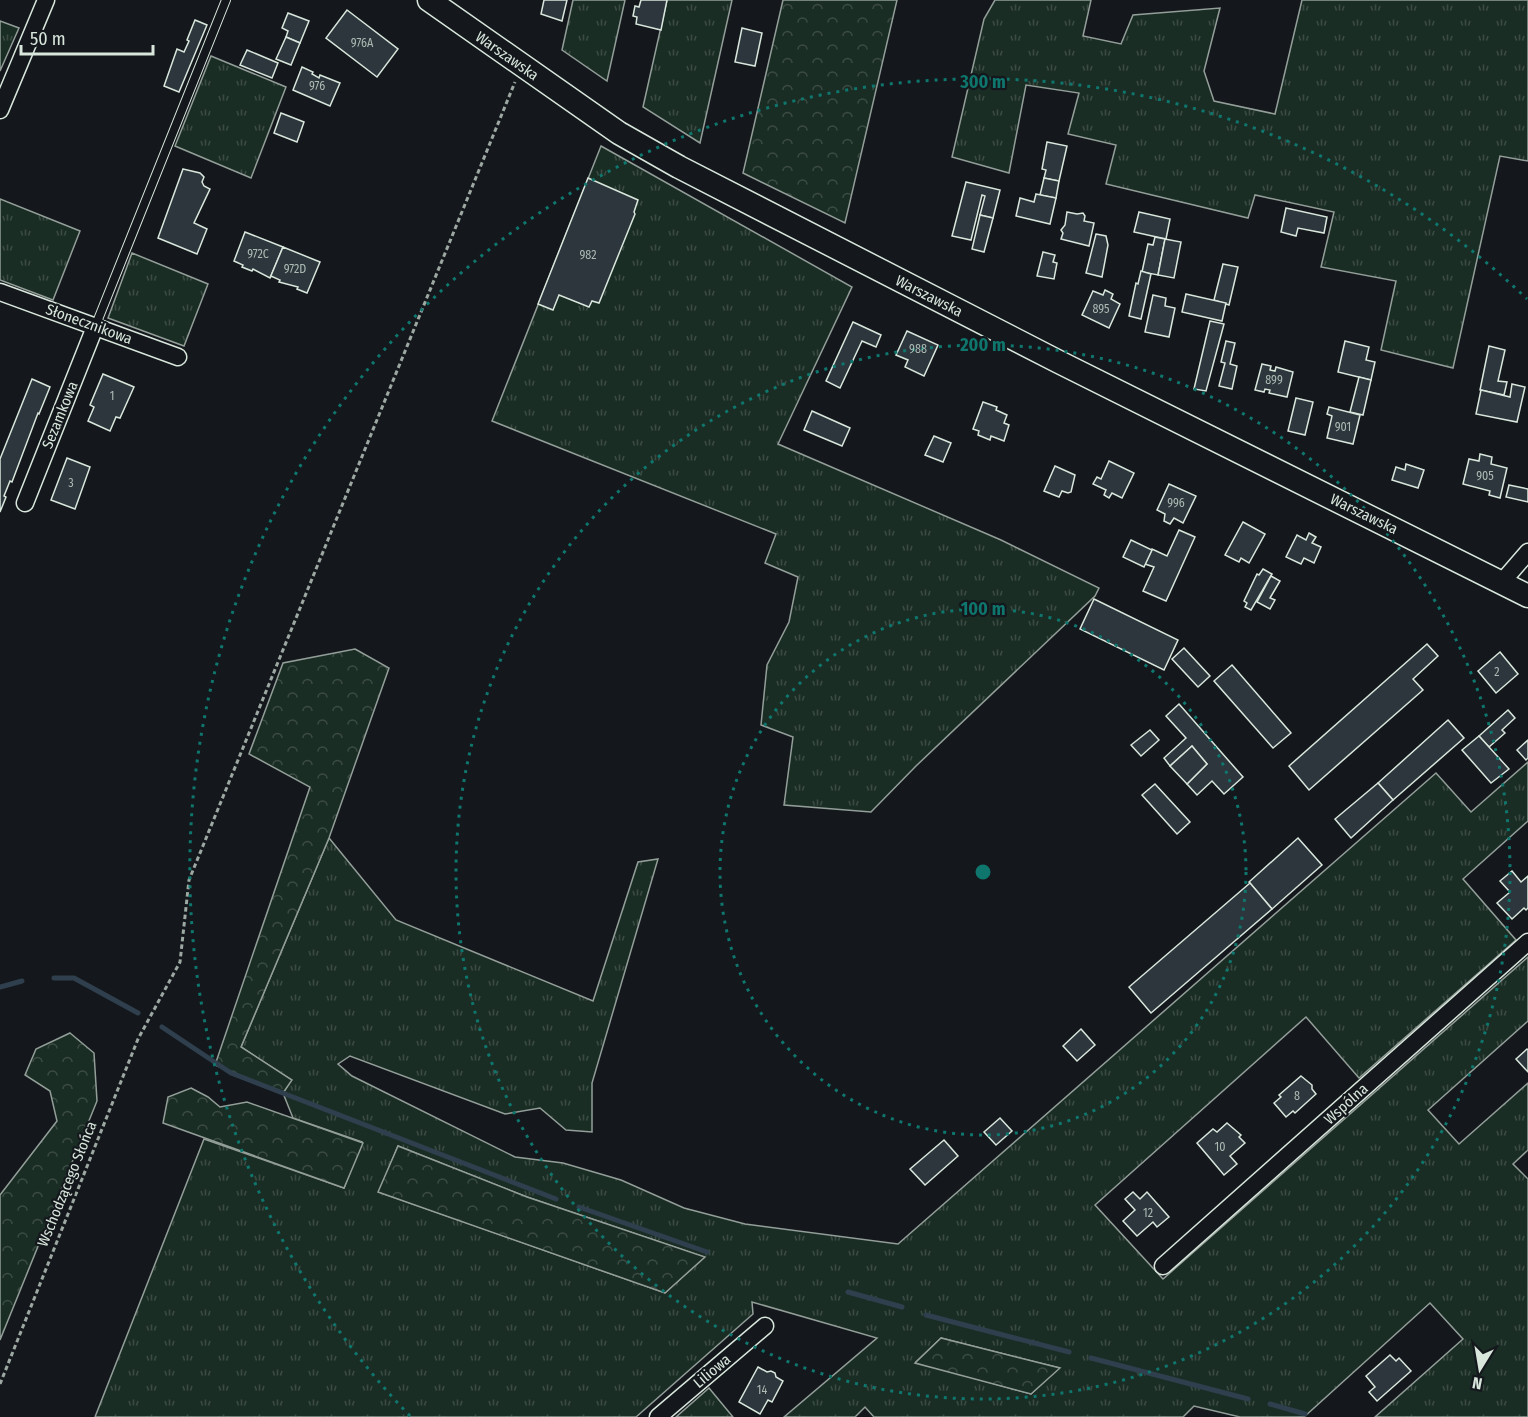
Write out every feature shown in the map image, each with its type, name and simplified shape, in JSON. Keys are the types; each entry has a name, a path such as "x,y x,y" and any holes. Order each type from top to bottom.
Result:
{"main road":[{"name":"Warszawska","path":"429,0 619,133 680,167 1059,362 1528,596"}],"street":[{"path":"0,110 46,0"},
{"name":"Słonecznikowa","path":"0,292 178,357"},
{"name":"Sezamkowa","path":"25,503 95,327"},
{"path":"1502,582 1528,552"},
{"name":"Wspólna","path":"1163,1266 1528,942"},
{"name":"Liliowa","path":"658,1417 765,1326"}],"lane":[{"path":"95,327 226,0"}],"path":[{"name":"Wschodzącego Słońca","path":"0,1384 138,1039 180,962 189,880 513,85 524,68"}],"green space":[{"path":"573,0 625,0 607,81 562,50"},
{"path":"667,0 732,0 700,143 643,107"},
{"path":"783,0 897,0 845,223 743,173"},
{"path":"995,0 1091,0 1083,36 1121,44 1133,15 1220,8 1204,71 1214,101 1275,114 1302,0 1528,0 1528,161 1500,156 1453,368 1381,350 1396,281 1321,267 1334,212 1255,195 1248,218 1106,184 1116,145 1068,134 1079,93 1026,85 1009,173 952,157 984,19"},
{"path":"0,21 19,28 0,71"},
{"path":"211,56 286,87 251,178 175,146"},
{"path":"601,146 852,287 778,444 1001,540 1099,588 1095,596 916,766 871,812 784,805 793,737 761,725 767,665 789,622 798,577 765,563 776,534 492,421"},
{"path":"0,199 80,231 53,300 0,280"},
{"path":"132,253 208,284 184,346 108,318"},
{"path":"355,649 389,668 329,838 241,1047 292,1080 283,1093 215,1065 310,787 249,754 283,663"},
{"path":"1528,762 1528,821 1463,879 1516,940 1359,1078 1306,1017 1095,1205 1163,1279 1528,957 1528,1021 1428,1110 1459,1144 1528,1083 1528,1150 1513,1164 1528,1179 1528,1417 1375,1417 1463,1339 1430,1303 1304,1417 1240,1417 1194,1406 1183,1417 874,1417 865,1407 855,1417 784,1417 877,1338 752,1302 753,1314 636,1417 95,1417 204,1139 344,1188 362,1142 293,1118 283,1093 291,1080 241,1047 329,838 396,920 593,1001 638,862 658,859 592,1083 592,1132 566,1130 540,1108 505,1114 350,1056 338,1064 352,1076 515,1157 563,1163 621,1180 684,1208 745,1224 898,1244 1436,773 1471,812","holes":["398,1146 527,1197 704,1257 665,1293 379,1192","941,1338 1059,1368 1031,1394 916,1362"]},
{"path":"70,1033 94,1053 97,1101 0,1340 0,1195 57,1121 50,1091 25,1075 36,1049"},
{"path":"191,1088 220,1107 247,1102 363,1143 344,1188 163,1123 168,1097"},
{"path":"398,1146 527,1197 705,1257 665,1293 378,1192"},
{"path":"941,1338 1060,1368 1031,1394 915,1363"},
{"path":"709,1388 733,1417 676,1417"}],"building":[{"path":"544,0 567,0 562,21 541,14"},
{"path":"641,0 667,0 661,30 636,24 637,17 633,16 635,6 639,7"},
{"path":"347,10 398,49 377,77 326,38"},
{"path":"288,13 309,21 300,43 286,37 288,31 282,28"},
{"path":"195,20 207,25 179,92 164,86 177,49 184,52"},
{"path":"742,28 762,33 755,66 735,62"},
{"path":"286,37 300,43 291,65 276,59"},
{"path":"247,50 278,63 272,78 240,65"},
{"path":"302,67 319,78 320,75 340,83 330,106 293,90"},
{"path":"281,113 304,122 297,142 274,133"},
{"path":"1047,142 1067,146 1059,181 1044,178 1046,170 1042,169"},
{"path":"183,169 200,173 204,177 202,182 204,186 210,189 194,223 207,229 197,254 158,238"},
{"path":"588,178 638,200 635,214 599,303 592,301 589,307 559,295 553,310 538,304"},
{"path":"1044,178 1059,181 1056,198 1040,195"},
{"path":"966,182 1000,190 993,218 980,215 985,196 982,195 971,240 952,236"},
{"path":"1036,194 1056,198 1050,224 1016,216 1020,198 1034,202"},
{"path":"1286,208 1327,217 1324,233 1298,228 1296,236 1281,232"},
{"path":"1067,212 1083,213 1084,221 1094,223 1089,246 1061,239 1063,233 1061,230 1065,225"},
{"path":"1139,212 1170,219 1166,239 1134,232"},
{"path":"980,215 993,218 984,252 972,249"},
{"path":"245,232 283,247 270,278 253,269 252,271 242,267 243,265 234,261"},
{"path":"1096,234 1106,236 1108,245 1102,277 1086,273"},
{"path":"1155,237 1165,239 1158,275 1142,272 1148,244 1153,245"},
{"path":"1165,239 1181,242 1174,278 1158,275"},
{"path":"283,247 320,262 307,293 297,289 298,287 279,282 280,280 271,276 270,278"},
{"path":"1043,252 1055,255 1053,262 1057,263 1054,279 1037,276"},
{"path":"1223,264 1238,267 1229,305 1214,300"},
{"path":"1141,271 1151,274 1141,319 1129,316"},
{"path":"1105,290 1113,294 1111,299 1120,304 1109,328 1082,315 1093,291 1103,295"},
{"path":"1186,294 1226,303 1222,321 1182,312"},
{"path":"1153,295 1166,298 1165,306 1175,308 1169,337 1145,332"},
{"path":"1210,321 1224,324 1206,391 1194,389"},
{"path":"853,322 881,335 876,347 862,341 840,388 826,381"},
{"path":"907,331 938,345 924,376 905,367 908,360 896,355"},
{"path":"1226,341 1235,343 1230,364 1237,366 1232,389 1219,386 1225,363 1221,362"},
{"path":"1345,341 1369,347 1366,360 1375,362 1371,380 1338,372"},
{"path":"1489,346 1505,350 1498,381 1507,382 1504,395 1480,390"},
{"path":"1262,364 1271,366 1270,370 1275,371 1276,367 1293,372 1287,397 1269,393 1270,390 1265,389 1264,392 1255,390"},
{"path":"103,374 134,387 120,418 116,417 110,431 88,421 94,407 90,405"},
{"path":"1359,377 1371,380 1363,415 1350,412"},
{"path":"32,379 50,387 12,482 10,481 4,496 6,497 0,512 0,459"},
{"path":"1512,384 1525,387 1517,422 1476,414 1481,390 1510,397"},
{"path":"1296,398 1313,402 1305,435 1288,431"},
{"path":"983,402 997,407 996,410 1007,415 1004,423 1009,425 1004,441 991,436 990,440 978,435 979,431 973,429"},
{"path":"1329,407 1360,415 1353,444 1327,438 1332,416 1327,414"},
{"path":"812,411 850,428 842,446 804,430"},
{"path":"934,436 951,443 943,462 925,455"},
{"path":"1480,454 1492,457 1491,464 1507,468 1500,498 1489,495 1490,491 1463,484 1469,459 1479,461"},
{"path":"67,458 90,467 75,509 51,500"},
{"path":"1109,461 1134,473 1122,498 1112,493 1109,498 1104,495 1106,490 1093,484 1097,477 1101,479"},
{"path":"1406,464 1424,470 1418,488 1392,480 1396,467 1405,470"},
{"path":"1055,466 1075,475 1071,492 1062,491 1059,497 1044,491"},
{"path":"1169,484 1196,496 1183,523 1174,518 1170,524 1164,521 1165,514 1157,510"},
{"path":"1509,485 1528,489 1528,502 1506,497"},
{"path":"1243,522 1265,534 1249,563 1241,558 1239,562 1225,555"},
{"path":"1179,530 1195,537 1166,601 1143,591 1154,567 1145,564 1152,549 1167,556"},
{"path":"1309,533 1316,537 1312,543 1321,547 1314,563 1304,558 1301,564 1286,557 1297,535 1306,540"},
{"path":"1131,540 1152,550 1144,567 1123,557"},
{"path":"1263,569 1272,574 1251,610 1245,607 1247,603 1244,601 1257,574 1259,575"},
{"path":"1271,576 1280,581 1270,598 1275,600 1270,609 1257,602"},
{"path":"1094,599 1178,640 1164,670 1080,629"},
{"path":"1427,644 1438,656 1413,679 1423,690 1309,790 1289,766"},
{"path":"1184,648 1210,676 1198,687 1172,659"},
{"path":"1500,652 1518,674 1496,693 1478,671"},
{"path":"1232,665 1291,733 1273,748 1214,681"},
{"path":"1179,704 1243,777 1224,794 1212,781 1197,795 1187,784 1207,764 1192,746 1170,766 1164,758 1186,738 1166,716"},
{"path":"1508,710 1515,718 1502,730 1505,733 1489,747 1479,736"},
{"path":"1448,720 1464,738 1393,800 1378,783"},
{"path":"1150,730 1159,740 1141,756 1131,745"},
{"path":"1479,736 1509,769 1491,783 1462,750"},
{"path":"1528,740 1528,758 1526,760 1517,750"},
{"path":"1192,746 1207,764 1187,784 1170,766"},
{"path":"1378,783 1393,800 1351,838 1335,819"},
{"path":"1155,784 1190,822 1177,834 1142,795"},
{"path":"1298,838 1322,865 1272,909 1249,882"},
{"path":"1512,871 1521,882 1528,876 1528,908 1526,910 1524,908 1512,919 1497,903 1510,892 1500,881"},
{"path":"1250,883 1272,909 1151,1013 1129,987"},
{"path":"1081,1029 1095,1045 1077,1061 1063,1046"},
{"path":"1528,1050 1528,1072 1516,1059"},
{"path":"1301,1076 1312,1085 1316,1094 1295,1113 1293,1111 1286,1117 1274,1103 1281,1097 1279,1095"},
{"path":"1000,1118 1012,1131 996,1145 984,1132"},
{"path":"1227,1123 1241,1135 1239,1137 1245,1143 1230,1156 1237,1164 1224,1175 1197,1143 1213,1129 1217,1132"},
{"path":"944,1140 958,1156 925,1185 910,1169"},
{"path":"1133,1192 1140,1199 1147,1192 1169,1217 1157,1227 1153,1222 1137,1236 1123,1221 1135,1210 1125,1199"},
{"path":"1390,1355 1396,1361 1399,1358 1411,1371 1377,1401 1369,1392 1375,1387 1366,1376"},
{"path":"758,1367 775,1373 776,1377 783,1381 772,1402 768,1400 760,1414 739,1402"}],"waterway":[{"path":"54,978 74,978 138,1013"},
{"path":"0,987 22,981"},
{"path":"162,1027 231,1073 556,1199"},
{"path":"579,1207 707,1252"},
{"path":"848,1292 902,1307"},
{"path":"926,1315 1069,1352"},
{"path":"1091,1358 1248,1399"},
{"path":"1270,1404 1305,1414"}]}
